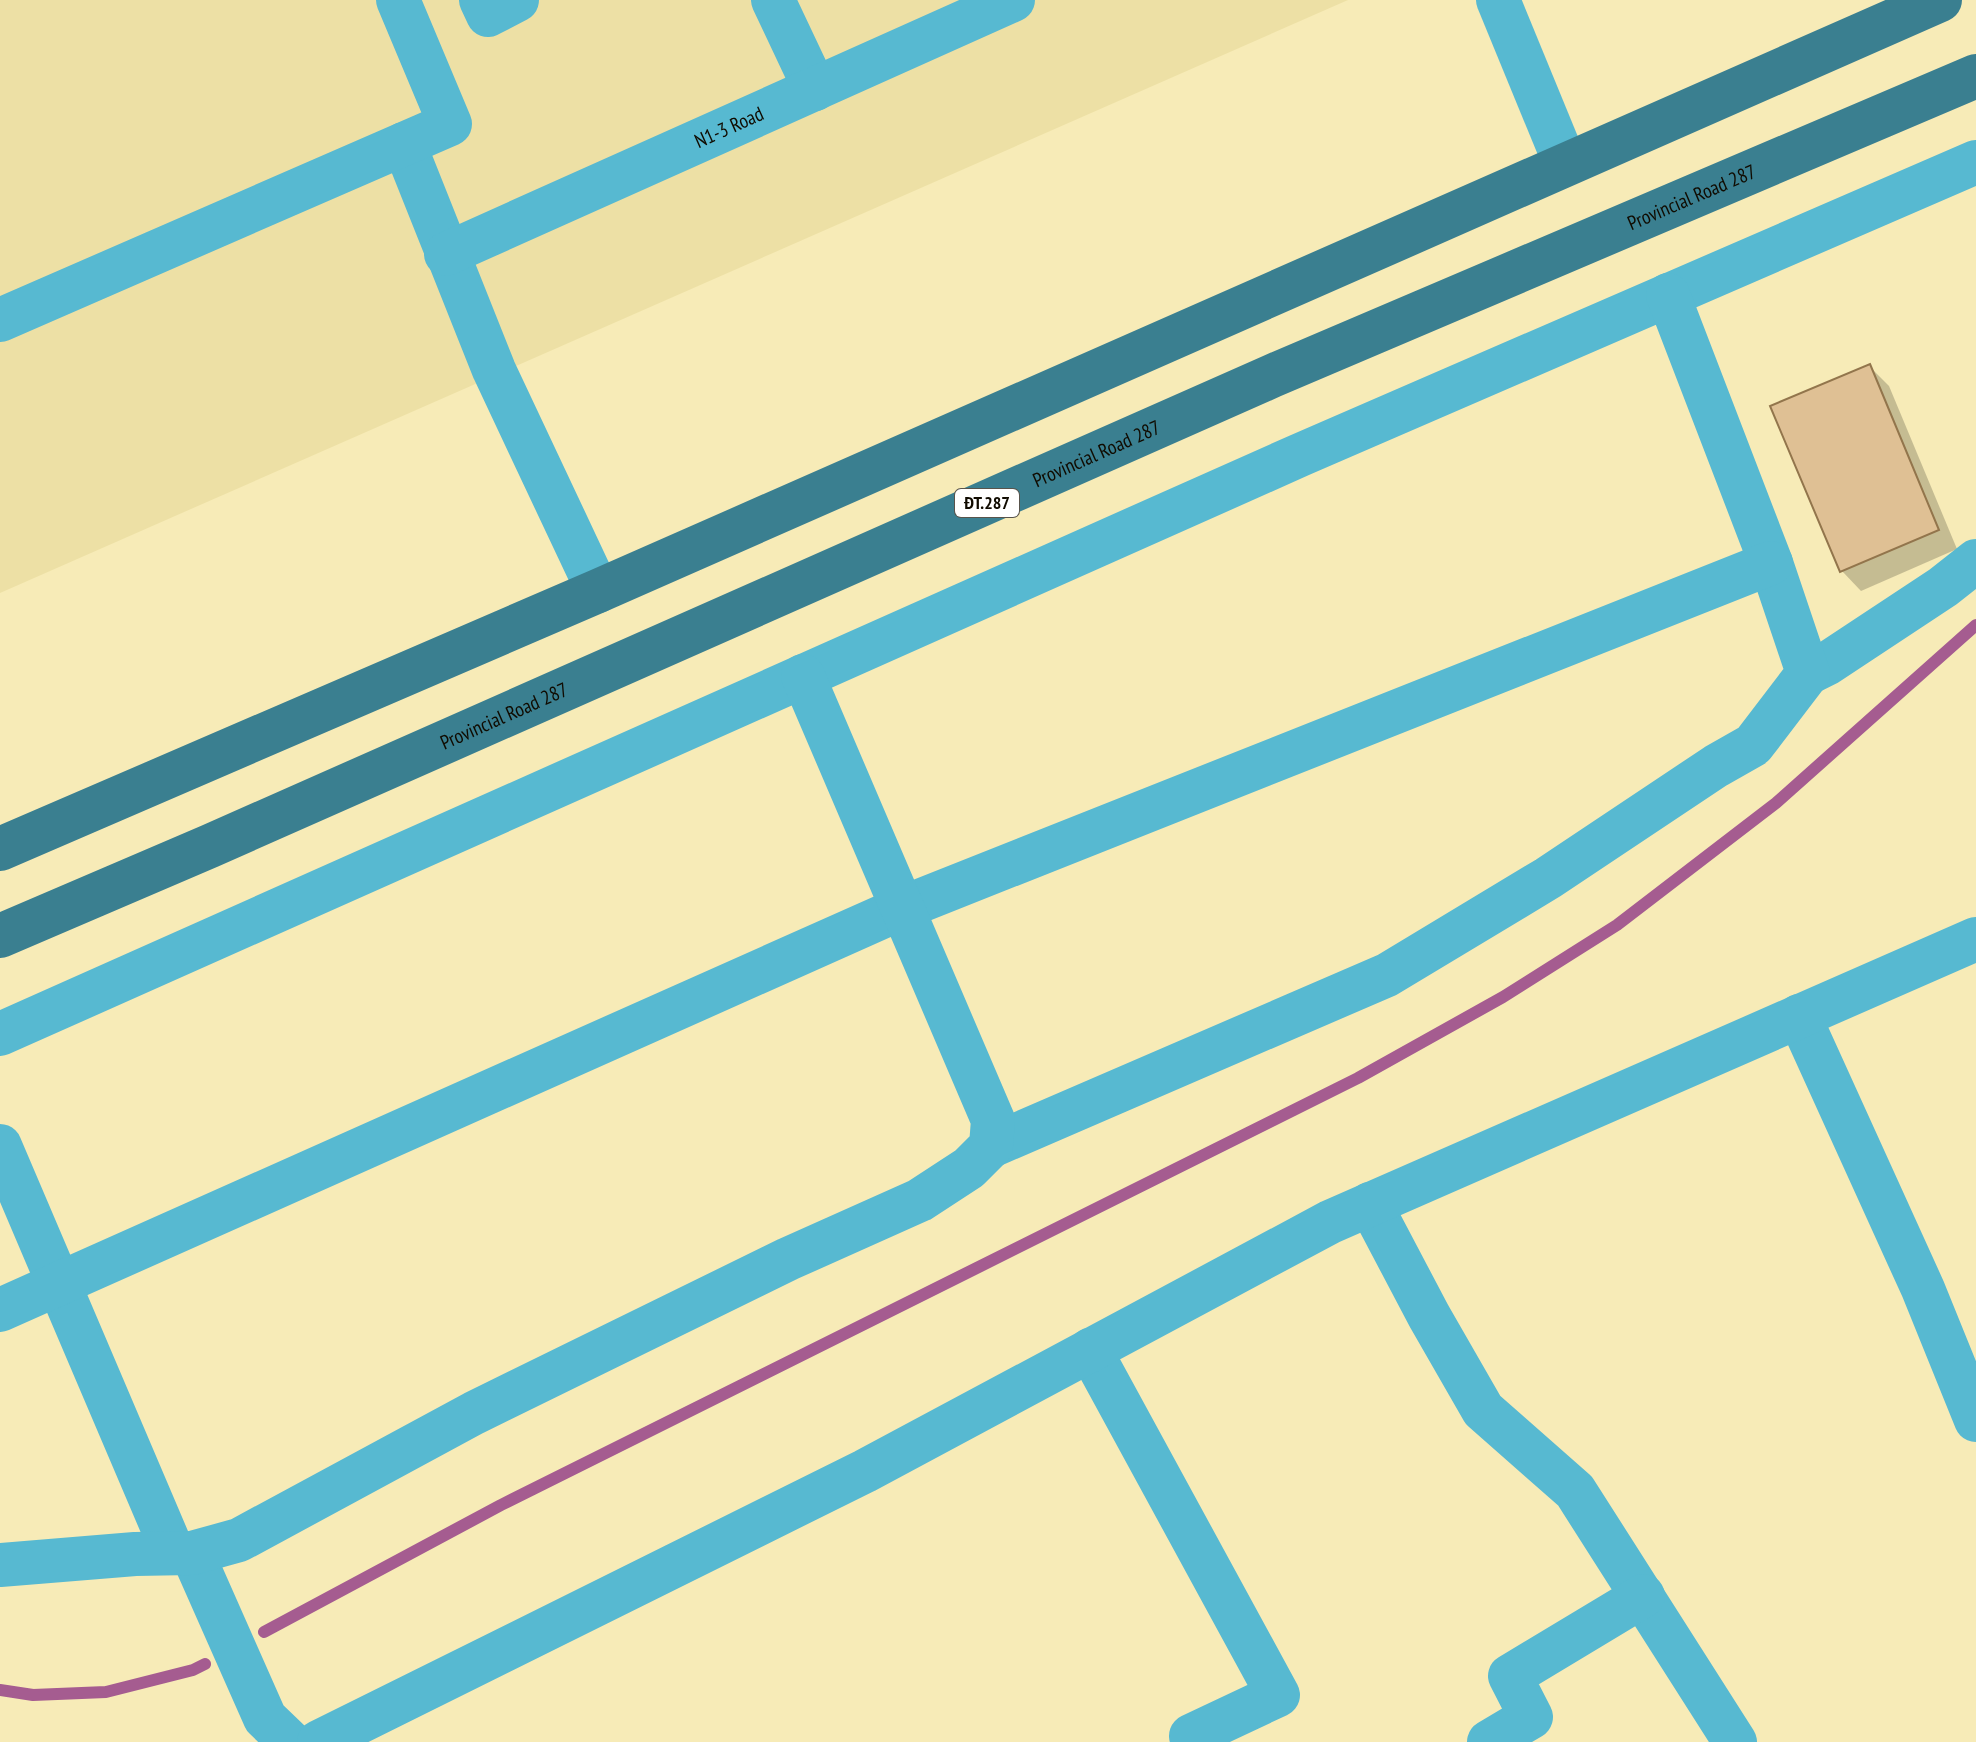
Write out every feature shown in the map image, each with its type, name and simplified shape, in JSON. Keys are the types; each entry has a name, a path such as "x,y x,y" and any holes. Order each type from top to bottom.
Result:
{"main road":[{"path":"0,849 598,591 1940,0"},
{"name":"Provincial Road 287","path":"0,936 1301,364 1976,76"}],"street":[{"path":"0,320 450,124 398,0"},
{"path":"481,0 488,15 517,0"},
{"path":"773,0 815,89"},
{"name":"N1-3 Road","path":"446,254 1013,0"},
{"path":"1498,0 1565,163"},
{"path":"404,144 494,370 598,591"},
{"path":"0,1034 1286,461 1976,162"},
{"path":"1668,295 1771,563 1808,673"},
{"path":"0,1565 183,1553 239,1540 474,1413 788,1259 920,1200 969,1168 991,1146 1387,975 1548,878 1716,766 1753,745 1808,673 1943,587 1976,561"},
{"path":"0,1310 902,908 1771,563"},
{"path":"803,676 993,1120 991,1146"},
{"path":"319,1742 865,1471 1316,1230 1976,939"},
{"path":"1799,1016 1923,1289 1976,1420"},
{"path":"0,1146 57,1284 183,1553 265,1718 290,1742"},
{"path":"1370,1204 1483,1410 1575,1491 1735,1742"},
{"path":"1090,1350 1278,1695 1191,1736"},
{"path":"1489,1742 1531,1717 1510,1676 1643,1596"}],"shaded area":[{"path":"0,0 1348,0 0,593"}],"building":[{"path":"1870,364 1939,530 1840,572 1770,406"}],"waterway":[{"path":"264,1632 501,1505 1358,1078 1503,997 1617,925 1776,803 1976,625"},
{"path":"0,1690 33,1695 106,1692 193,1670 205,1664"}]}
